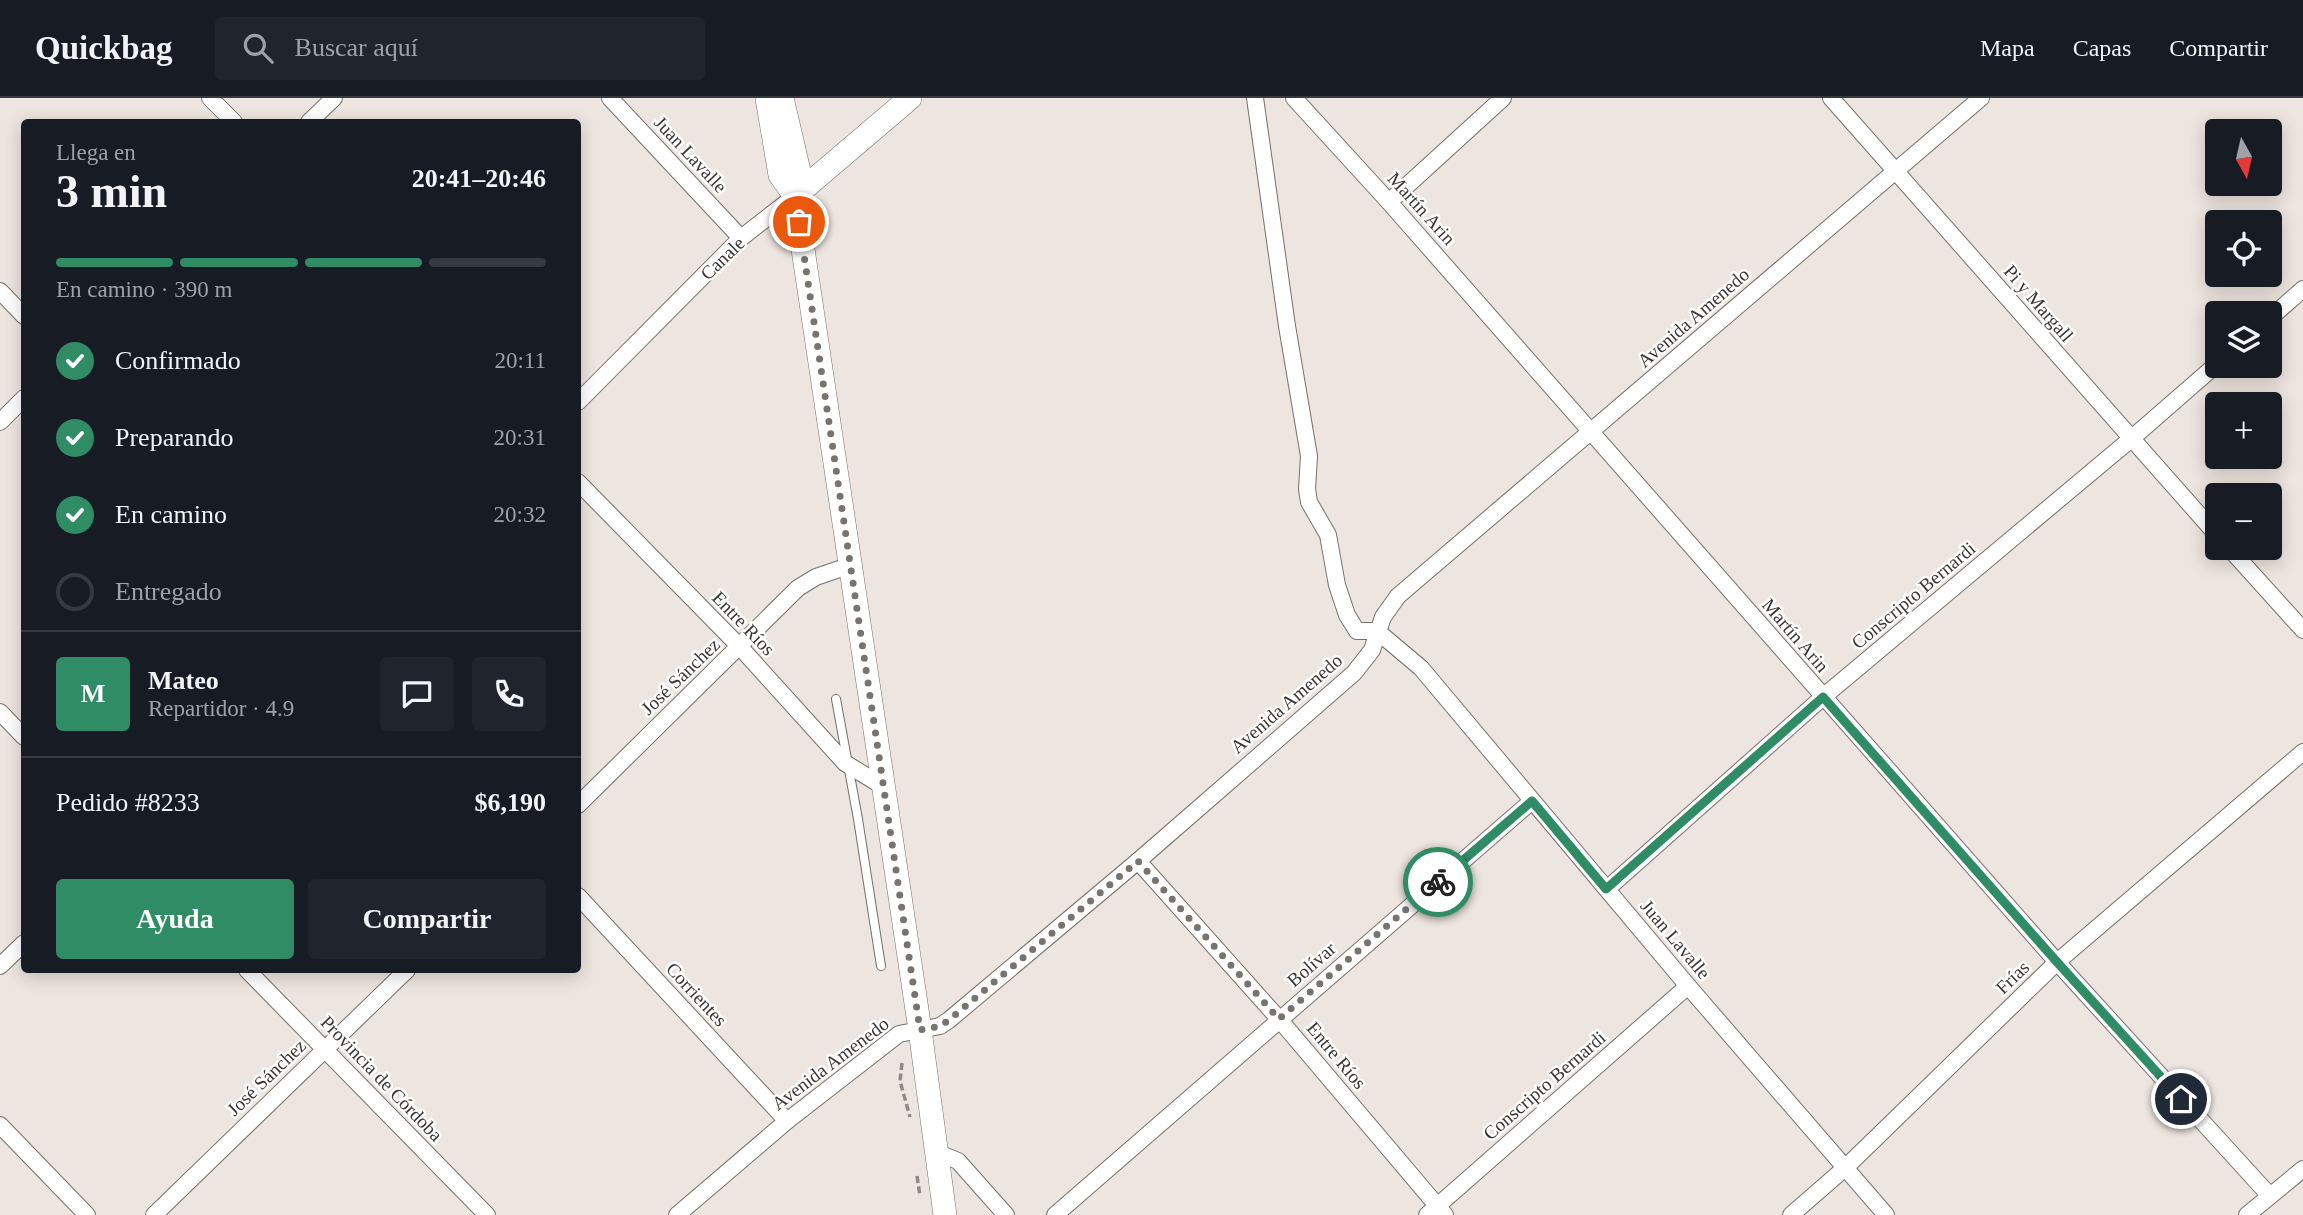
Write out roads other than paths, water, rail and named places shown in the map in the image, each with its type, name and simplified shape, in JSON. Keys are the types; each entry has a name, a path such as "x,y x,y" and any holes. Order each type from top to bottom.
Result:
{"main road":[{"path":"767,98 780,175 795,196"},
{"path":"782,98 799,172 795,196 920,1030 945,1215"},
{"name":"Canale","path":"795,196 910,98"}],"street":[{"path":"211,98 231,119"},
{"path":"312,119 334,98"},
{"name":"Juan Lavalle","path":"610,98 741,238"},
{"name":"Juan Lavalle","path":"1255,98 1287,326 1309,456 1307,489 1310,502 1328,535 1337,585 1351,625 1357,631 1377,631 1421,668 1688,986 1886,1215"},
{"name":"Martín Arin","path":"1294,98 1389,202 2057,962 2270,1196"},
{"path":"1389,202 1503,98"},
{"name":"Pi y Margall","path":"1831,98 2205,521"},
{"name":"Avenida Amenedo","path":"677,1215 787,1121 899,1034 940,1026 949,1020 1138,861 1354,674 1372,650 1377,631 1398,596 1981,98"},
{"name":"Canale","path":"581,399 741,238 795,196"},
{"path":"2282,307 2303,289"},
{"path":"0,290 21,313"},
{"name":"Conscripto Bernardi","path":"1606,889 1823,697 2132,439 2205,375"},
{"path":"0,422 21,401"},
{"name":"Entre Ríos","path":"581,485 740,647 848,765 884,787"},
{"path":"2240,560 2303,630"},
{"name":"José Sánchez","path":"581,802 798,588 816,577 851,565"},
{"path":"0,712 21,734"},
{"name":"Frías","path":"1791,1215 1845,1168 2057,962 2303,752"},
{"name":"Bolívar","path":"1055,1215 1532,801"},
{"name":"Entre Ríos","path":"1138,861 1279,1019 1437,1212"},
{"name":"Corrientes","path":"581,899 787,1121"},
{"path":"0,966 21,946"},
{"name":"Provincia de Córdoba","path":"250,973 487,1215"},
{"name":"José Sánchez","path":"155,1215 404,973"},
{"name":"Conscripto Bernardi","path":"1437,1212 1688,986"},
{"path":"0,1125 86,1215"},
{"path":"936,1152 958,1161 1006,1215"},
{"path":"2247,1215 2301,1175"}],"lane":[{"path":"836,699 881,966"}]}
